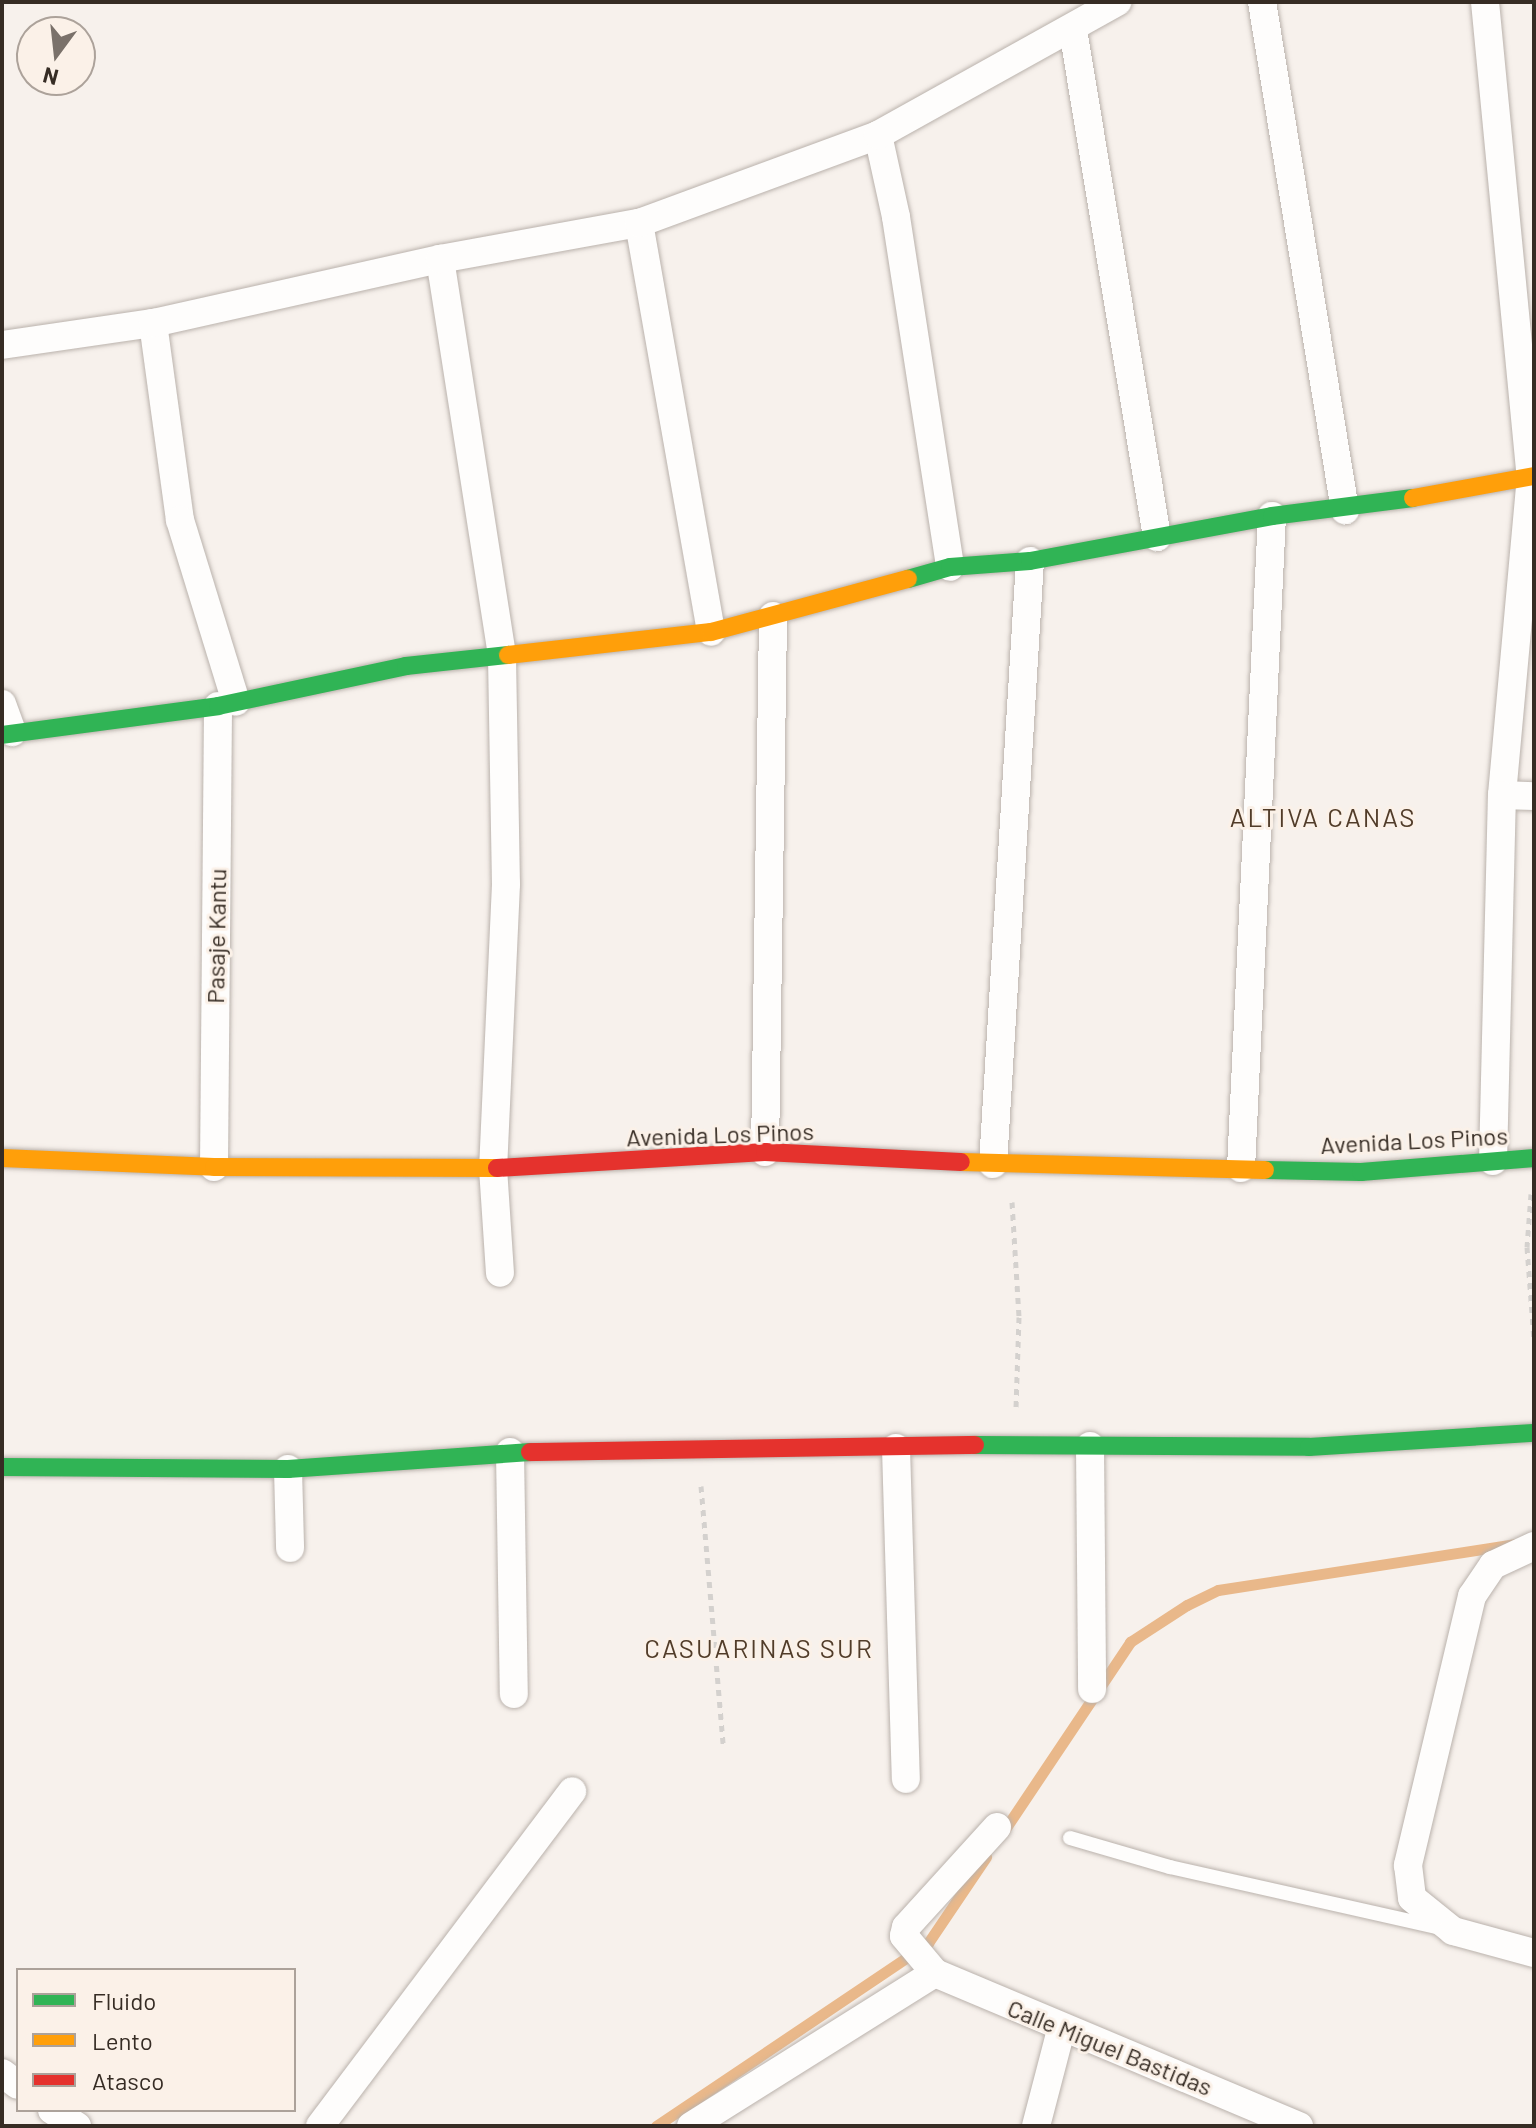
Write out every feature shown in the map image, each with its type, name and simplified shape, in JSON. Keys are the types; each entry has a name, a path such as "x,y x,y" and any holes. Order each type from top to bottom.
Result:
{"street":[{"path":"2,345 153,323 440,259 639,223 878,135 1073,30 1117,2"},
{"path":"1262,2 1345,510"},
{"path":"1485,2 1532,476 1528,594 1502,795 1493,1161"},
{"path":"1073,30 1157,537"},
{"path":"878,135 896,217 950,567"},
{"path":"639,223 711,632"},
{"path":"440,259 502,657 506,884 493,1168 500,1273"},
{"name":"Pasaje Kantu","path":"153,323 180,520 227,704 214,1167"},
{"path":"2,704 7,733 227,704 406,666 711,632 950,567 1030,561 1272,516 1345,510 1532,476"},
{"path":"1241,1168 1272,516"},
{"path":"1002,1162 1030,561"},
{"path":"765,1152 773,616"},
{"path":"1502,795 1534,796"},
{"name":"Avenida Los Pinos","path":"2,1158 214,1167 493,1168 765,1152 1361,1172 1534,1158"},
{"path":"2,1467 288,1469 510,1452 1015,1444 1309,1447 1534,1433"},
{"path":"1090,1446 1092,1689"},
{"path":"896,1448 906,1779"},
{"path":"510,1452 514,1694"},
{"path":"288,1469 290,1548"},
{"path":"1534,1546 1493,1565 1472,1596 1408,1865 1412,1898 1453,1931 1534,1953"},
{"path":"320,2126 572,1791"},
{"path":"691,2126 931,1967 904,1936 997,1827"},
{"name":"Calle Miguel Bastidas","path":"931,1967 1061,2030 1158,2063 1299,2126"},
{"path":"1036,2126 1061,2030"},
{"path":"55,2112 77,2126"}],"lane":[{"path":"1070,1838 1170,1867 1453,1931"}],"path":[{"path":"1002,1162 1019,1317 1015,1444"},
{"path":"1532,1189 1527,1247 1534,1341"},
{"path":"698,1451 723,1744"}],"waterway":[{"path":"1003,1832 1130,1642 1187,1605 1218,1590 1514,1544"},
{"path":"656,2126 928,1943 986,1857"}],"traffic: fast":[{"path":"908,579 950,567 1030,561 1272,516 1413,498"},
{"path":"2,735 218,706 406,666 508,655"},
{"path":"1265,1170 1361,1172 1534,1158"},
{"path":"975,1445 1309,1447 1534,1433"},
{"path":"2,1467 288,1469 530,1452"}],"traffic: slow":[{"path":"1413,498 1534,476"},
{"path":"508,655 711,632 908,579"},
{"path":"2,1158 214,1167 497,1168"},
{"path":"961,1162 1265,1170"}],"traffic: jam":[{"path":"497,1168 765,1152 961,1162"},
{"path":"530,1452 975,1445"}],"district":[{"name":"ALTIVA CANAS","path":"1323,817"},
{"name":"CASUARINAS SUR","path":"759,1648"}]}
